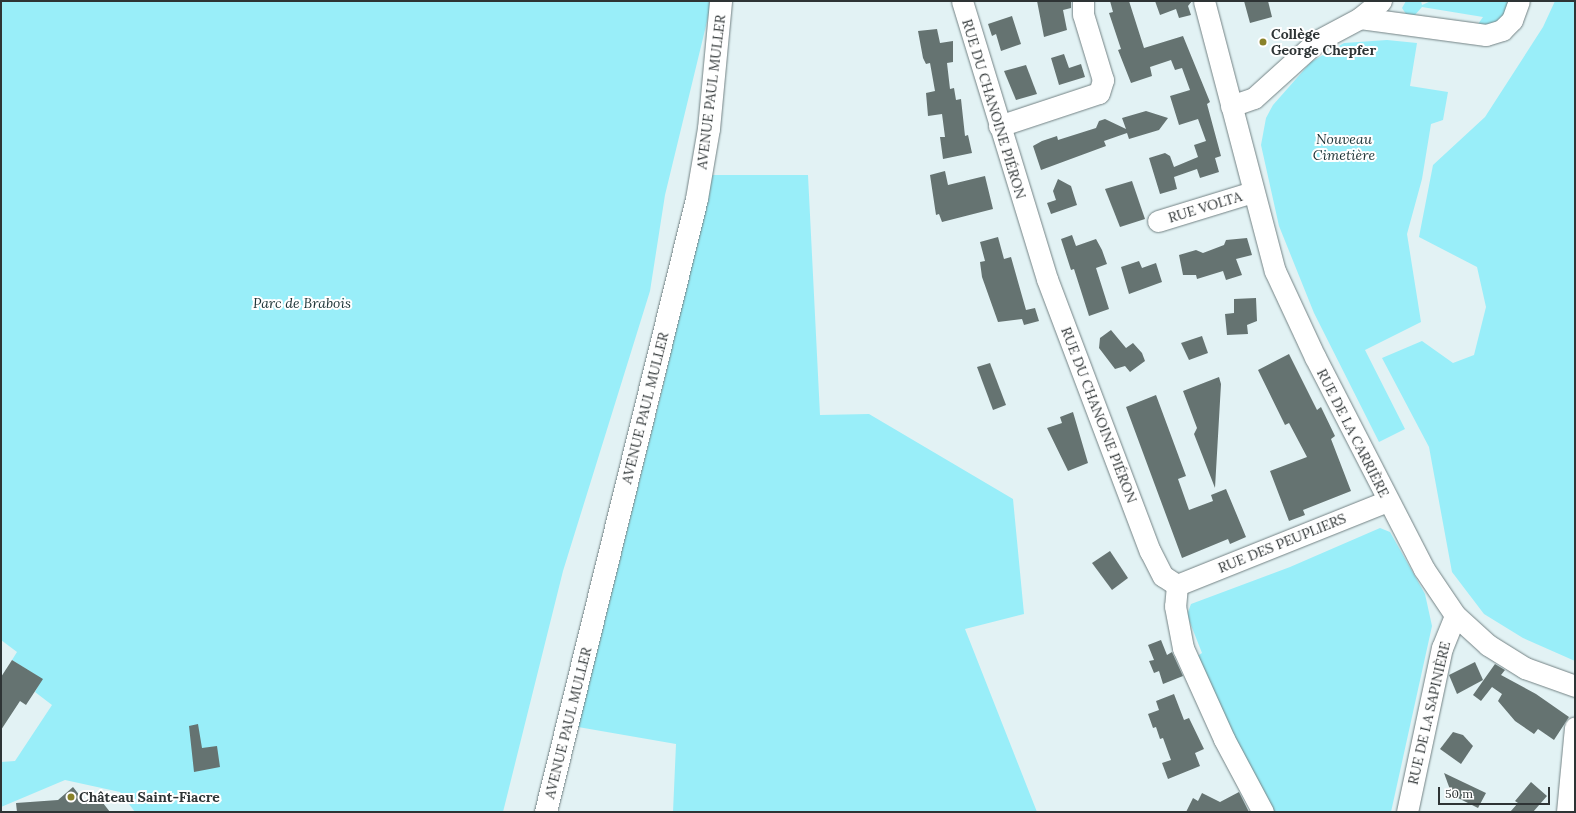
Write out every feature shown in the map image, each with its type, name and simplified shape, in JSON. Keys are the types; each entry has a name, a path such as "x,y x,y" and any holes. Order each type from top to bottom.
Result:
{"main road":[{"name":"AVENUE PAUL MULLER","path":"546,812 697,199 709,129 721,1"}],"street":[{"name":"RUE DU CHANOINE PIÉRON","path":"962,1 1047,279 1150,551 1163,576 1177,585"},
{"path":"999,126 1099,93 1103,80 1083,14 1083,1"},
{"name":"RUE DE LA CARRIÈRE","path":"1204,1 1253,192 1283,289 1387,501 1424,569 1455,615 1506,658 1543,676 1575,686"},
{"path":"1231,106 1254,98 1318,41 1360,10 1381,1"},
{"path":"1360,10 1486,35 1502,30 1512,20 1519,1"},
{"name":"RUE VOLTA","path":"1158,221 1253,192"},
{"name":"RUE DES PEUPLIERS","path":"1177,585 1387,501"},
{"path":"1177,585 1175,606 1183,648 1224,739 1263,812"},
{"name":"RUE DE LA SAPINIÈRE","path":"1407,812 1442,648 1455,615"},
{"path":"1567,812 1575,728"}],"green space":[{"name":"Parc de Brabois","path":"1,1 712,1 665,195 650,291 563,571 503,812 135,812 120,792 65,780 1,807 1,762 15,761 52,705 35,692 42,679 12,660 17,652 1,640"},
{"path":"1406,1 1421,1 1422,5 1431,1 1510,1 1505,14 1496,23 1476,27 1483,17 1422,7 1414,16 1406,14 1402,8"},
{"path":"1555,1 1575,1 1575,661 1523,638 1484,614 1452,572 1429,447 1382,358 1422,341 1453,363 1474,355 1486,307 1477,267 1419,237 1433,165 1485,117 1543,27"},
{"name":"Nouveau Cimetière","path":"1387,40 1417,43 1410,86 1448,92 1443,120 1431,124 1422,179 1407,234 1421,322 1365,350 1405,429 1379,442 1314,313 1279,226 1261,145 1266,118 1273,105 1311,62 1344,43"},
{"path":"712,175 808,175 820,415 869,414 1013,499 1024,614 965,629 1037,812 673,812 676,744 578,727 663,386"},
{"path":"1380,528 1390,532 1425,594 1432,626 1391,812 1269,812 1191,660 1202,653 1187,615 1191,604 1290,567"}],"building":[{"path":"1037,1 1071,1 1071,8 1063,10 1067,30 1044,37"},
{"path":"1110,1 1129,1 1144,48 1183,36 1210,102 1207,104 1221,156 1215,158 1219,172 1200,178 1197,169 1174,177 1177,189 1160,194 1149,158 1165,153 1170,156 1174,167 1198,157 1194,145 1206,141 1198,119 1179,125 1170,96 1190,90 1182,68 1175,70 1171,60 1150,67 1152,76 1131,83 1118,50 1121,49 1109,13 1113,12"},
{"path":"1155,1 1192,1 1188,6 1191,15 1179,18 1176,9 1160,15"},
{"path":"1244,1 1268,1 1272,17 1250,23"},
{"path":"1012,16 1021,44 1001,51 996,34 992,36 988,24"},
{"path":"937,29 940,43 953,41 953,62 947,63 950,89 954,88 956,100 961,99 965,136 968,135 972,153 943,159 940,137 945,137 942,114 928,116 926,93 935,91 930,63 926,64 923,58 918,31"},
{"path":"1064,54 1069,68 1081,64 1085,77 1059,85 1051,58"},
{"path":"1026,65 1037,94 1016,100 1004,71"},
{"path":"1146,111 1168,118 1159,130 1129,139 1127,133 1104,141 1106,146 1041,170 1033,146 1057,136 1058,140 1096,128 1099,121 1105,119 1126,129 1122,118"},
{"path":"945,171 948,185 985,176 993,209 942,222 939,214 936,215 930,175"},
{"path":"1058,179 1071,186 1077,205 1051,214 1047,203 1056,200 1053,191"},
{"path":"1132,181 1145,219 1120,227 1105,189"},
{"path":"1072,235 1076,246 1096,239 1107,264 1096,268 1109,309 1089,316 1074,269 1071,270 1061,239"},
{"path":"998,237 1004,259 1011,257 1026,310 1035,308 1039,321 1024,325 1022,319 998,322 982,277 980,262 985,261 980,242"},
{"path":"1247,238 1252,255 1236,259 1242,275 1226,280 1223,271 1197,279 1196,275 1183,275 1179,255 1196,250 1203,253 1224,245 1226,240"},
{"path":"1139,261 1142,268 1156,263 1162,282 1129,294 1121,267"},
{"path":"1256,298 1257,321 1247,325 1248,334 1227,335 1225,314 1234,313 1234,299"},
{"path":"1111,330 1126,348 1133,343 1142,353 1145,361 1130,372 1125,366 1115,369 1099,348 1100,338"},
{"path":"1202,336 1208,353 1189,360 1181,343"},
{"path":"1289,354 1317,410 1321,407 1335,436 1331,439 1351,491 1303,510 1305,515 1289,521 1270,471 1307,457 1289,423 1285,425 1258,370"},
{"path":"990,363 1006,405 993,410 977,367"},
{"path":"1219,377 1221,384 1215,488 1194,434 1197,428 1183,391"},
{"path":"1156,395 1186,476 1178,479 1189,510 1213,501 1211,495 1226,489 1246,537 1230,544 1228,539 1182,558 1126,407"},
{"path":"1073,412 1088,463 1068,471 1047,428 1062,423 1060,417"},
{"path":"1110,551 1128,578 1112,590 1092,563"},
{"path":"1161,640 1167,655 1172,652 1183,676 1163,684 1159,671 1154,673 1149,661 1154,660 1148,645"},
{"path":"12,660 43,679 26,705 20,701 1,730 1,677"},
{"path":"1475,662 1483,680 1457,694 1449,675"},
{"path":"1495,664 1505,670 1501,675 1536,694 1569,717 1554,740 1538,729 1534,734 1515,721 1498,701 1502,694 1492,687 1481,701 1473,695"},
{"path":"1174,694 1184,720 1189,718 1204,749 1195,753 1200,766 1168,779 1162,763 1171,760 1163,738 1160,739 1156,727 1153,728 1148,714 1159,710 1156,701"},
{"path":"198,724 202,748 217,746 220,767 194,772 189,726"},
{"path":"1453,732 1463,735 1473,746 1461,764 1440,749"},
{"path":"1444,773 1486,793 1478,808 1452,795"},
{"path":"1531,782 1547,796 1533,812 1510,812 1518,803 1515,801"},
{"name":"Château Saint-Fiacre","path":"73,787 84,801 96,794 110,812 17,812 16,803 58,800"},
{"path":"1239,792 1249,812 1186,812 1193,798 1198,801 1202,793 1220,802"}],"place":[{"name":"Collège George Chepfer","path":"1263,42"},
{"name":"Château Saint-Fiacre","path":"71,797"}]}
